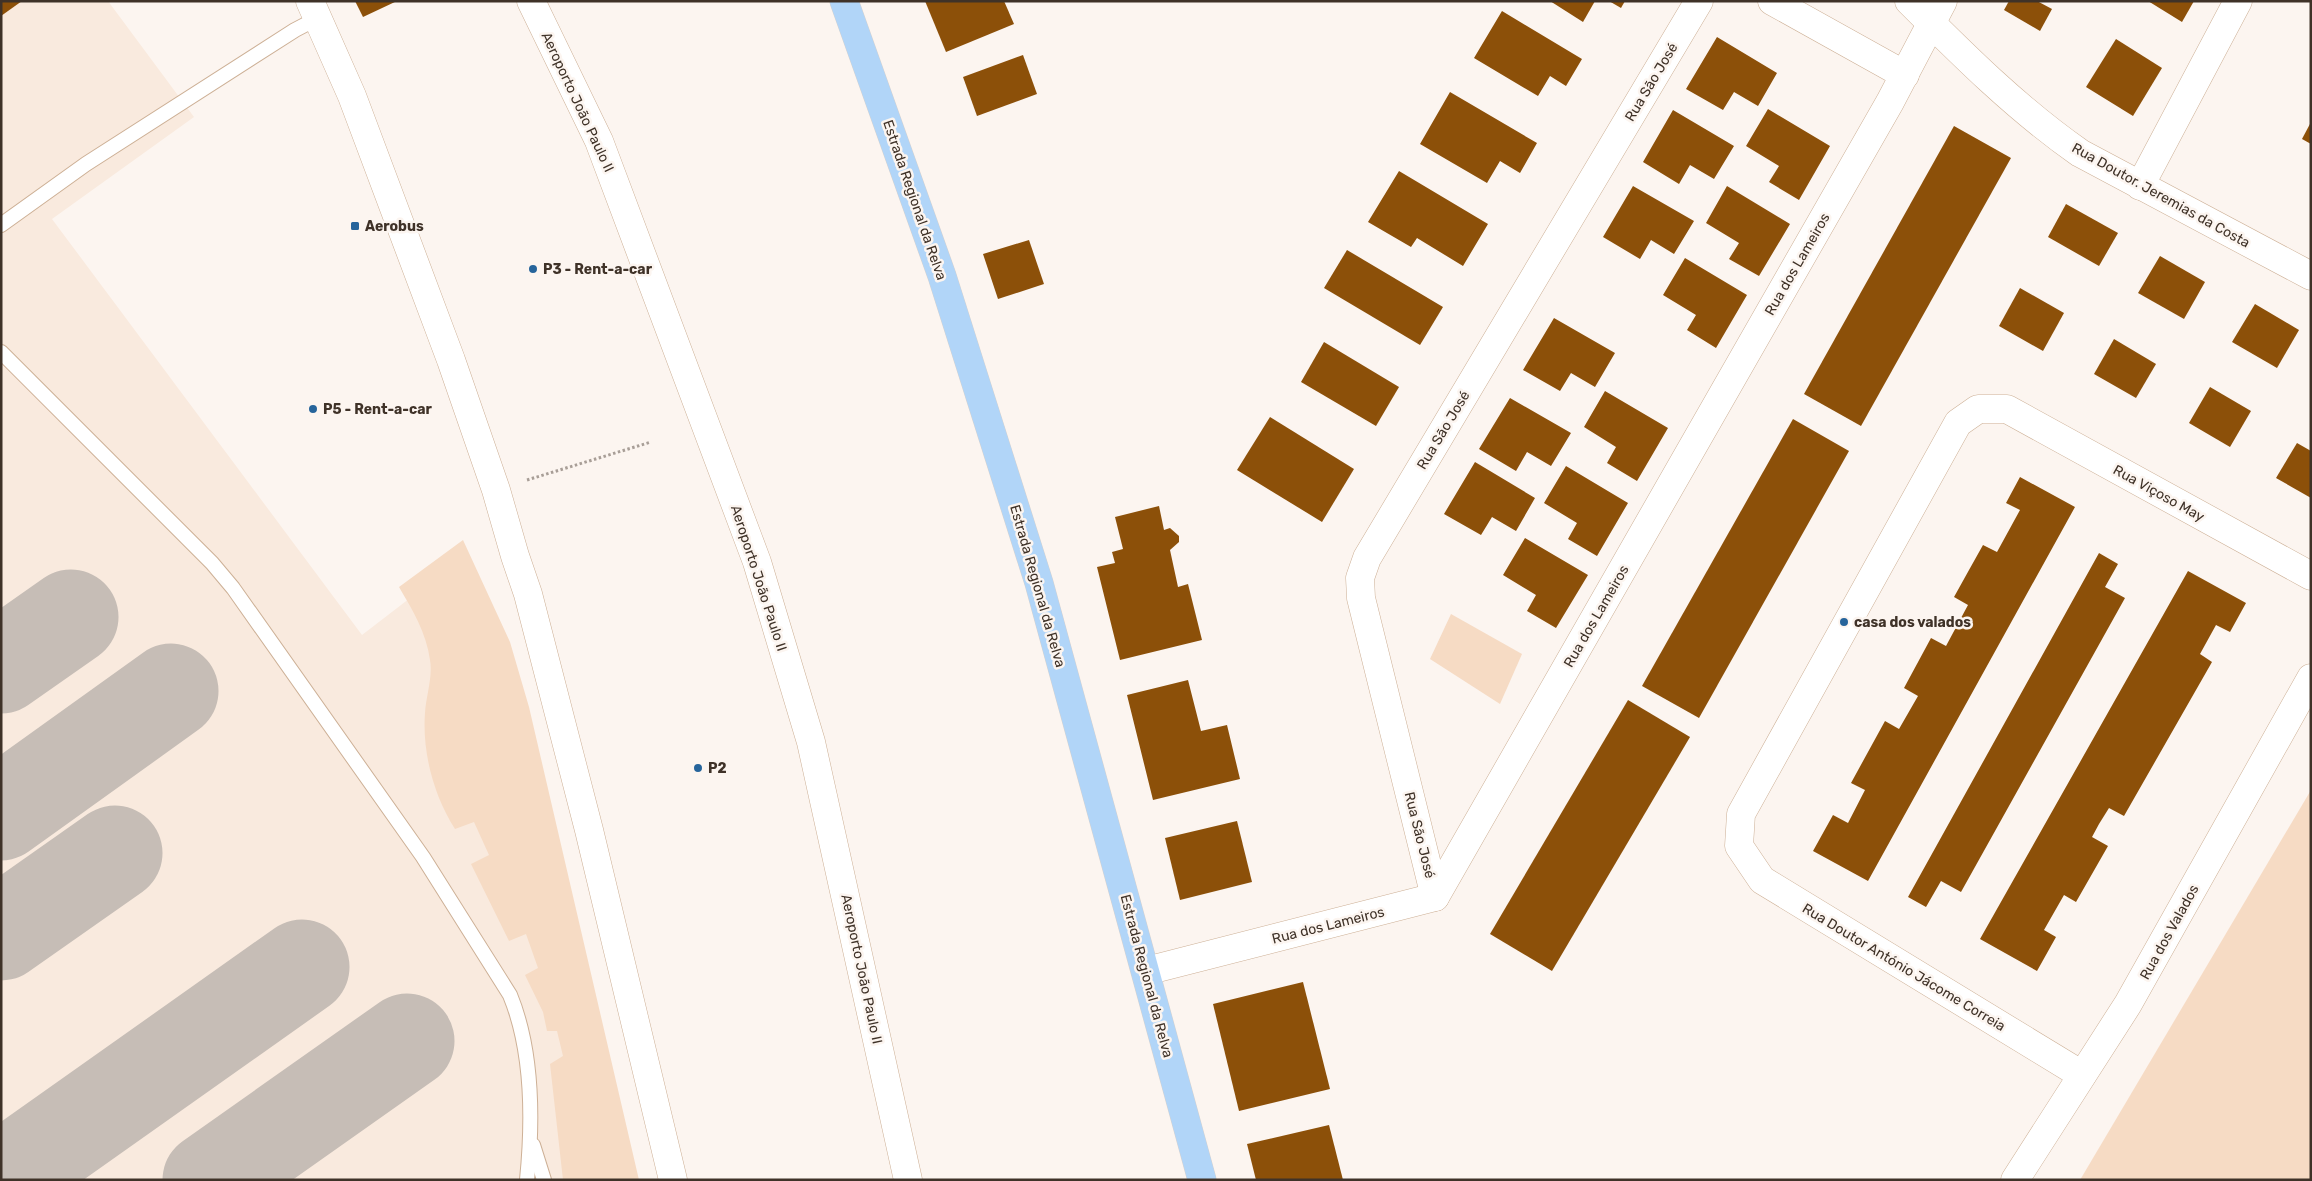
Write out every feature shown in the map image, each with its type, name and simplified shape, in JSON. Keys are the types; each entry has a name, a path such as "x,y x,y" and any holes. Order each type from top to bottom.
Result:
{"main road":[{"name":"Estrada Regional da Relva","path":"844,1 942,276 1039,583 1202,1180"}],"street":[{"name":"Aeroporto João Paulo II","path":"531,1 599,141 757,562 812,742 908,1180"},
{"name":"Rua São José","path":"1435,897 1361,598 1360,578 1367,558 1699,1"},
{"path":"1772,1 1905,75"},
{"name":"Rua Doutor. Jeremias da Costa","path":"1909,1 1937,12 2045,128 2080,153 2311,276"},
{"path":"2140,186 2238,1"},
{"path":"314,9 358,115 451,360 496,490 514,556 528,594 589,830 673,1180"},
{"name":"Rua dos Lameiros","path":"1146,971 1435,897 1905,75 1937,12"},
{"name":"Rua Viçoso May","path":"1739,846 1742,814 1958,424 1978,409 2007,409 2311,576"},
{"name":"Rua dos Valados","path":"2015,1180 2128,1004 2311,678"},
{"name":"Rua Doutor António Jácome Correia","path":"1739,846 1762,880 2082,1075"}],"lane":[{"path":"1,225 86,164 314,9"},
{"path":"1,352 212,563 233,588 423,857 510,995 519,1018 526,1049 531,1140 527,1180"},
{"path":"531,1140 544,1180"}],"path":[{"path":"496,490 651,442"}],"shaded area":[{"path":"1,1 108,1 194,117 52,219 362,635 453,565 611,1180 1,1180"},
{"path":"463,540 510,642 529,707 639,1180 563,1180 550,1064 563,1056 557,1031 547,1031 543,1012 525,975 538,968 526,934 509,941 471,864 489,855 474,822 455,829 441,803 431,774 425,743 426,707 431,673 430,660 422,631 399,587"},
{"path":"1451,614 1522,654 1500,704 1430,659"},
{"path":"2311,790 2311,1180 2080,1180"}],"building":[{"path":"1,1 22,1 1,16"},
{"path":"355,1 397,1 363,17"},
{"path":"925,1 1004,1 1014,24 946,52"},
{"path":"1550,1 1595,1 1583,22"},
{"path":"1609,1 1625,1 1621,8"},
{"path":"2009,1 2037,1 2052,9 2040,31 2004,10"},
{"path":"2148,1 2194,1 2182,22"},
{"path":"1502,11 1582,59 1566,86 1550,76 1538,96 1474,58"},
{"path":"1717,37 1777,73 1758,106 1734,92 1723,110 1686,89"},
{"path":"2116,39 2162,68 2133,116 2086,87"},
{"path":"1023,55 1037,94 977,116 963,77"},
{"path":"1450,92 1537,143 1520,173 1500,161 1487,183 1420,144"},
{"path":"1768,109 1830,146 1799,200 1769,182 1779,166 1746,146"},
{"path":"1673,110 1734,146 1714,179 1690,165 1679,184 1643,162"},
{"path":"2311,122 2311,144 2302,139"},
{"path":"1954,126 2011,158 1861,426 1804,394"},
{"path":"1399,171 1488,224 1463,266 1417,238 1411,247 1368,222"},
{"path":"1633,186 1694,221 1674,254 1651,240 1640,259 1603,237"},
{"path":"1727,186 1790,224 1759,276 1729,259 1739,243 1706,223"},
{"path":"2066,204 2118,233 2099,266 2048,237"},
{"path":"1029,240 1044,284 998,299 983,254"},
{"path":"1347,250 1443,307 1420,345 1324,288"},
{"path":"2160,256 2205,282 2184,319 2138,293"},
{"path":"1685,258 1747,295 1716,348 1687,330 1696,315 1663,295"},
{"path":"2020,288 2064,313 2043,351 1999,326"},
{"path":"2255,304 2299,330 2277,368 2232,342"},
{"path":"1554,318 1615,353 1595,387 1571,373 1560,391 1523,370"},
{"path":"2114,339 2156,364 2136,398 2094,374"},
{"path":"1324,342 1399,387 1376,426 1301,382"},
{"path":"2210,387 2251,411 2230,447 2189,423"},
{"path":"1605,391 1668,428 1637,481 1607,463 1616,447 1584,427"},
{"path":"1510,398 1571,433 1551,466 1527,452 1516,471 1479,449"},
{"path":"1270,417 1354,469 1322,522 1237,470"},
{"path":"1793,419 1849,451 1699,718 1642,686"},
{"path":"2297,443 2311,451 2311,498 2276,478"},
{"path":"1475,462 1535,498 1516,531 1492,517 1481,535 1444,514"},
{"path":"1566,466 1628,503 1597,556 1568,539 1577,523 1544,503"},
{"path":"2020,477 2075,507 1868,881 1813,851 1833,815 1848,823 1865,790 1851,783 1885,721 1899,729 1918,696 1904,688 1931,638 1946,646 1968,605 1954,597 1983,545 1997,552 2020,510 2006,503"},
{"path":"1159,506 1164,530 1170,528 1179,536 1179,542 1170,550 1178,587 1188,584 1202,640 1120,660 1097,567 1115,563 1112,552 1123,549 1115,517"},
{"path":"1525,538 1588,575 1556,628 1527,611 1536,595 1503,575"},
{"path":"2099,553 2118,564 2105,587 2125,598 1961,892 1941,881 1926,907 1908,897"},
{"path":"2188,571 2246,603 2230,632 2216,625 2200,654 2212,662 2124,816 2109,808 2099,824 2092,837 2108,846 2076,902 2064,895 2044,930 2056,937 2037,971 1980,939"},
{"path":"1188,680 1201,731 1227,725 1240,779 1153,800 1127,695"},
{"path":"1628,700 1690,737 1552,971 1490,934"},
{"path":"1237,821 1252,882 1180,900 1165,838"},
{"path":"1303,982 1330,1089 1239,1111 1213,1004"},
{"path":"1329,1125 1343,1180 1256,1180 1247,1144"}],"taxiway":[{"path":"1,666 71,617"},
{"path":"1,813 171,691"},
{"path":"1,933 115,853"},
{"path":"1,1180 302,967"},
{"path":"210,1180 407,1041"}],"place":[{"name":"Aerobus","path":"355,226"},
{"name":"P3 - Rent-a-car","path":"533,269"},
{"name":"P5 - Rent-a-car","path":"313,409"},
{"name":"casa dos valados","path":"1844,622"},
{"name":"P2","path":"698,768"}]}
